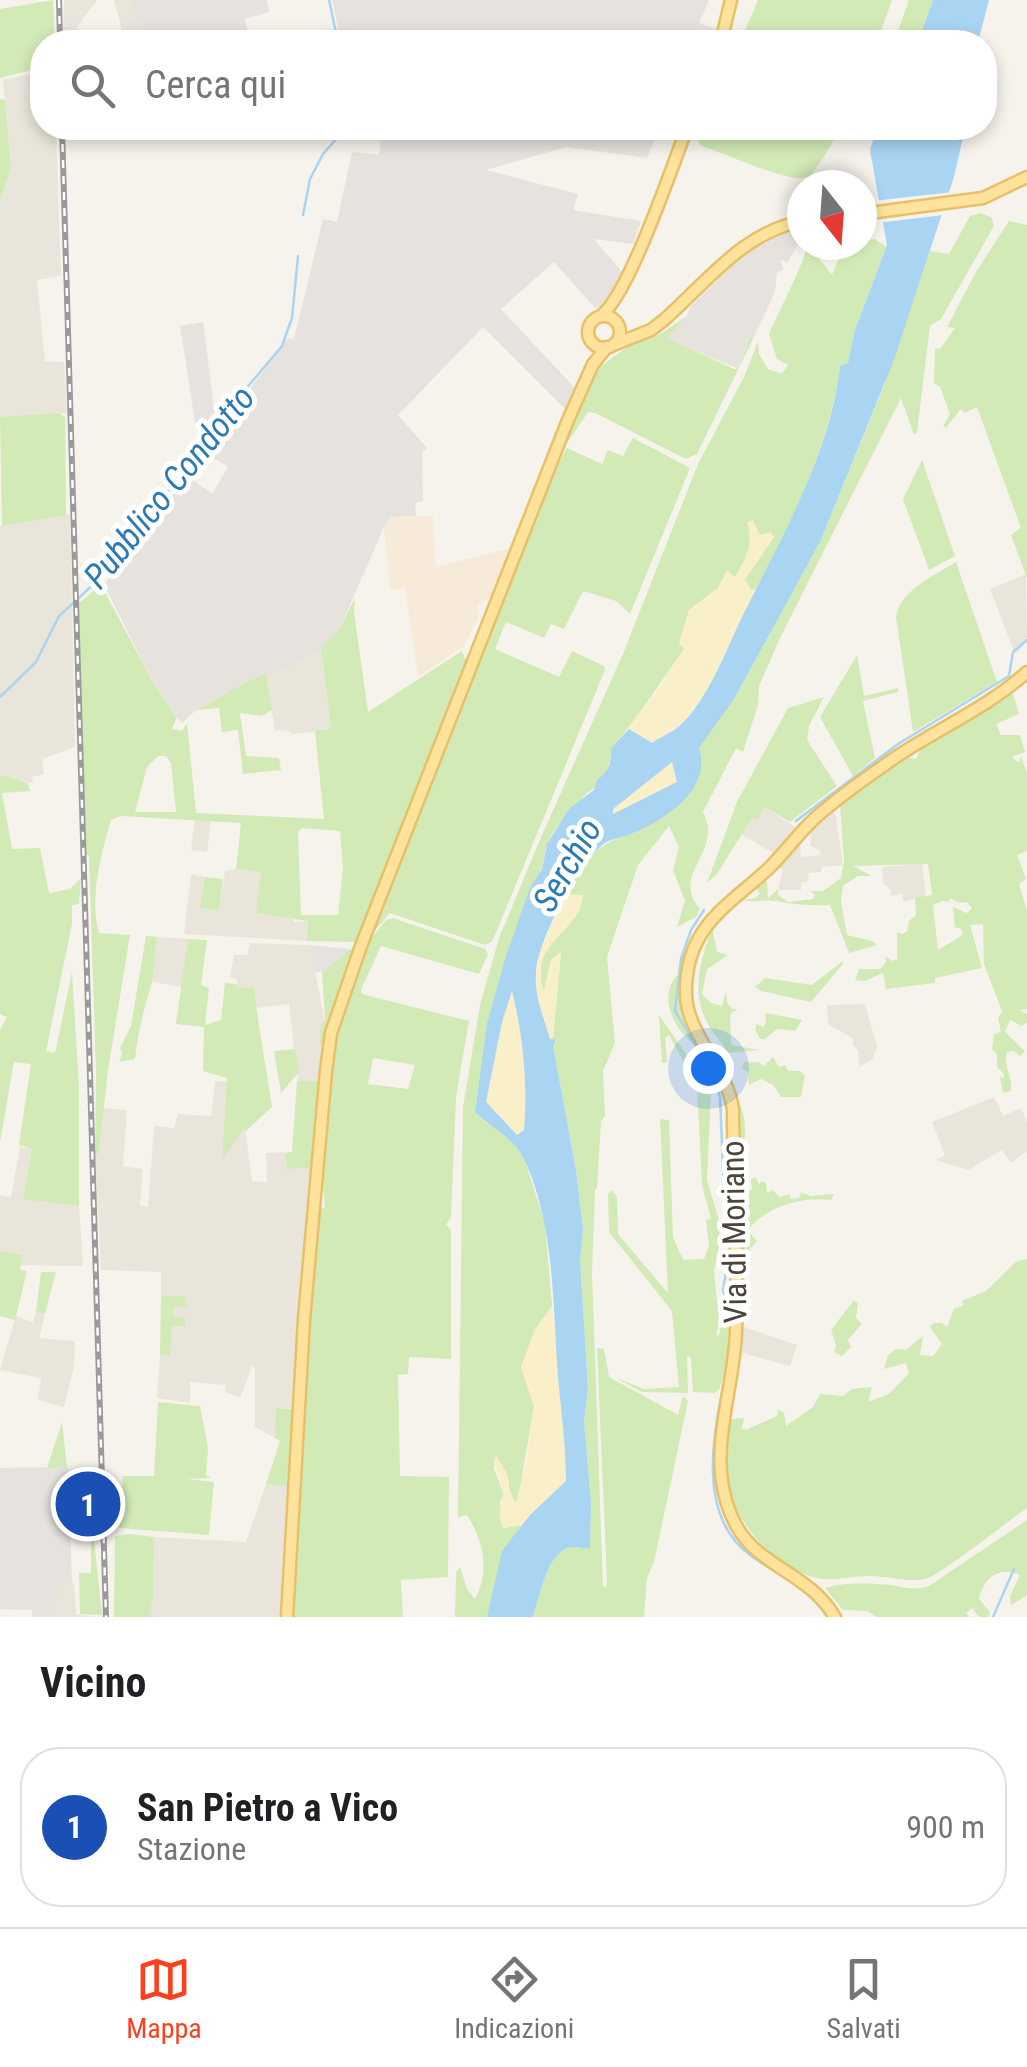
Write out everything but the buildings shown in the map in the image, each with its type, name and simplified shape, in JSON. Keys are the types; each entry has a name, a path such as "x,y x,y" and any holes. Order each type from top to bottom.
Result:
{"main road":[{"path":"724,30 731,0"},
{"path":"287,1617 304,1320 331,1033 361,946 589,371 620,334 616,306 682,140"},
{"path":"877,212 984,198 1025,178"},
{"path":"590,341 598,347 610,346 656,326 746,243 787,225"},
{"path":"589,371 588,328 612,305 626,277"},
{"path":"598,317 608,316 633,332 656,326"},
{"name":"Via di Moriano","path":"835,1617 816,1590 748,1543 736,1524 722,1481 720,1430 736,1328 733,1110 726,1079 690,1012 686,996 688,970 694,945 710,920 775,862 815,818 893,760 1000,694 1027,672"}],"shaded area":[{"path":"64,0 97,0 77,30 63,30"},
{"path":"114,0 131,0 140,30 122,30"},
{"path":"131,0 267,0 269,12 245,19 247,30 140,30"},
{"path":"332,0 709,0 699,23 717,30 338,30"},
{"path":"30,74 30,140 56,140 61,276 37,280 45,361 64,362 67,413 0,417 0,202 11,167 3,80"},
{"path":"381,140 655,140 647,158 566,147 486,170 578,194 573,210 641,221 633,244 594,239 623,273 614,295 604,306 595,308 554,262 501,309 575,388 566,410 483,327 398,415 427,448 422,452 423,501 415,503 416,516 391,517 384,527 339,630 324,647 292,665 248,681 195,711 182,723 155,686 104,585 188,476 212,494 228,467 202,451 216,436 195,422 180,326 203,322 214,409 228,418 288,338 294,339 323,219 337,222 352,152 379,155"},
{"path":"787,233 789,260 788,262 780,260 784,269 777,273 775,292 753,339 749,338 738,369 666,338 686,318 690,307 746,252"},
{"path":"70,514 75,747 42,759 44,774 32,777 33,782 26,784 5,775 0,777 0,526"},
{"path":"433,516 436,567 511,548 492,596 477,606 479,616 464,646 418,677 405,587 390,590 384,527 391,517"},
{"path":"1026,574 1027,641 1015,654 990,589"},
{"path":"321,648 331,730 292,734 275,731 266,674"},
{"path":"765,807 796,828 777,855 742,835 752,818"},
{"path":"832,809 843,865 808,873 809,881 801,883 801,890 778,890 783,869 777,867 800,839 801,857 820,855 821,851 810,846 812,824"},
{"path":"195,818 211,820 207,852 191,850"},
{"path":"922,864 926,896 903,902 902,894 891,896 883,883 882,867"},
{"path":"225,871 261,872 278,914 295,922 308,921 307,941 184,934 191,874 205,877 201,908 219,911"},
{"path":"157,937 188,939 182,987 153,982 151,968"},
{"path":"250,943 310,945 325,1022 325,1046 317,1081 298,1081 289,1004 255,1008 253,987 236,988 237,979 230,977 234,955 247,955"},
{"path":"310,945 351,949 324,971 315,973"},
{"path":"865,1004 877,1046 873,1059 859,1067 854,1039 828,1024 827,1005"},
{"path":"215,1081 227,1081 222,1157 245,1127 252,1181 267,1182 266,1153 285,1152 288,1169 312,1168 293,1408 277,1408 275,1438 255,1427 252,1366 240,1398 225,1392 226,1385 190,1382 190,1403 157,1398 160,1355 169,1355 172,1325 185,1326 173,1317 173,1307 186,1307 185,1297 161,1296 161,1272 101,1270 95,1156 99,1151 102,1108 127,1110 123,1166 143,1169 140,1205 148,1207 154,1126 174,1128 178,1114 211,1116"},
{"path":"994,1097 1003,1116 1021,1108 1027,1122 1027,1151 1011,1163 1002,1150 968,1170 936,1160 945,1155 932,1122"},
{"path":"20,1147 32,1149 23,1198 79,1206 83,1266 21,1265 21,1255 0,1251 0,1195 11,1197"},
{"path":"36,1312 45,1314 39,1338 75,1341 74,1367 64,1407 38,1400 41,1378 0,1370 16,1316 33,1322"},
{"path":"741,1326 797,1345 790,1366 742,1353"},
{"path":"68,1467 72,1583 58,1583 56,1611 0,1609 0,1468"},
{"path":"266,1484 288,1485 281,1617 149,1617 154,1537 246,1542"},
{"path":"58,1582 74,1583 76,1614 97,1617 32,1617 32,1610 56,1611"}],"green space":[{"path":"53,0 54,30 30,30 30,70 0,78 0,9"},
{"path":"758,0 892,0 881,30 745,30"},
{"path":"909,0 933,0 922,30 898,30"},
{"path":"0,99 5,100 11,167 0,202"},
{"path":"698,140 834,140 815,170 787,170 787,176 701,146"},
{"path":"981,213 992,218 994,226 941,319 930,326 917,432 914,435 901,398 780,638 759,686 758,705 743,752 736,748 703,812 707,840 690,888 700,909 696,917 677,927 685,901 673,870 679,847 669,826 638,865 607,957 615,1043 603,1071 605,1116 601,1121 595,1190 592,1273 603,1587 607,1580 597,1348 604,1349 609,1377 678,1415 683,1396 688,1401 654,1562 647,1578 644,1617 533,1617 546,1575 557,1555 574,1547 590,1548 591,1502 584,1422 588,1388 580,1260 583,1230 553,1046 556,1041 550,1040 561,953 551,960 544,991 541,964 549,944 565,929 573,896 566,894 585,864 606,844 628,834 734,699 820,542 884,386 930,251 949,254 970,216"},
{"path":"1009,221 1027,225 1027,578 1011,535 1021,528 977,407 965,413 961,409 946,428 943,426 950,414 940,387 934,383 935,348 940,349 955,328 947,327"},
{"path":"877,240 886,247 855,330 848,363 840,366 819,451 770,565 757,589 751,590 745,579 774,537 760,535 748,527 750,547 734,579 727,571 718,588 689,610 682,645 685,649 611,748 601,780 552,835 506,959 475,1111 485,1122 506,1133 524,1158 545,1223 552,1306 535,1330 521,1367 534,1406 517,1505 495,1458 494,1469 504,1494 500,1502 503,1528 524,1525 487,1617 455,1617 456,1573 460,1567 475,1599 484,1567 473,1525 467,1515 458,1517 463,1107 480,1005 499,938 623,654 698,464 758,342 759,354 768,369 782,374 788,365 777,359 769,334 802,260 820,260 832,275 838,260 877,260"},
{"path":"687,316 667,338 734,369 738,369 750,337 753,339 697,454 686,459 588,412 559,455 596,364 603,365 629,345 659,335"},
{"path":"59,413 65,417 66,515 2,526 0,417"},
{"path":"633,438 690,468 630,614 616,601 583,591 564,629 551,624 544,638 506,622 495,649 559,677 572,651 605,670 492,942 485,945 390,913 367,940 552,475 567,448 602,464 608,450 623,456"},
{"path":"922,460 955,556 929,570 903,499"},
{"path":"956,562 997,682 913,732 896,617 911,591"},
{"path":"101,585 155,686 177,717 172,729 182,731 187,723 196,813 324,819 315,731 331,729 321,648 339,630 355,598 368,712 462,651 468,667 357,942 307,941 308,921 256,913 261,872 236,869 241,823 121,816 111,820 98,876 96,920 99,933 130,935 99,1152 95,1156 96,1073 78,604","holes":["158,756 166,756 171,763 176,812 135,812 147,767","302,828 340,831 343,868 338,915 301,915 298,832"]},
{"path":"857,655 864,696 898,688 898,692 863,701 875,758 853,776 820,717"},
{"path":"266,674 272,710 262,716 240,713 246,756 279,758 281,770 243,774 238,730 222,732 219,708 197,710"},
{"path":"1013,693 1019,714 996,724 1001,735 1020,735 1025,752 1012,757 1019,763 1021,757 1027,773 1027,851 1017,855 1026,879 1019,884 1027,911 1027,1009 1019,1010 1027,1014 1027,1022 1022,1026 1010,1020 1005,1032 1025,1051 1020,1056 1014,1051 1007,1052 1011,1091 1003,1093 1000,1077 1004,1078 1004,1074 997,1067 997,1054 992,1049 994,1034 1001,1032 998,1018 1002,1011 984,964 983,924 970,925 982,968 935,978 935,983 886,989 883,973 865,981 855,980 859,969 880,969 886,956 892,961 897,959 897,932 907,931 909,921 916,915 915,898 932,895 928,864 853,866 872,876 858,876 843,886 841,901 847,935 877,945 849,953 830,905 742,900 756,898 760,893 751,887 767,881 768,898 778,889 778,895 788,902 813,899 815,895 810,891 823,891 841,878 844,861 840,804 905,757 916,759 921,748","holes":["949,898 967,902 972,908 967,913 953,907 955,927 963,935 938,950 933,905 950,902"]},
{"path":"824,697 809,726 807,740 837,786 790,822 765,807 757,819 752,818 717,874 707,883 737,802 788,708"},
{"path":"5,775 28,784 30,791 2,793 12,849 40,848 49,893 70,889 81,878 79,904 72,905 72,924 46,1051 55,1053 72,972 79,1086 79,1206 23,1199 32,1149 19,1145 31,1064 14,1062 0,1142 0,1030 7,1017 0,1014 0,777"},
{"path":"205,877 223,879 219,911 200,908"},
{"path":"393,918 485,949 488,954 479,974 381,946 361,990 362,994 469,1021 456,1097 451,1217 446,1225 451,1230 451,1359 409,1357 408,1374 398,1375 400,1476 449,1477 448,1577 401,1580 403,1617 291,1617 319,1171 321,1208 325,1208 321,1159 336,1032 367,944 386,920","holes":["373,1058 415,1065 408,1089 368,1084"]},
{"path":"712,927 717,952 728,955 707,969 702,994 711,1003 722,1006 726,991 727,1002 732,1009 738,1009 730,1014 731,1045 760,1050 727,1053 703,1013 699,976"},
{"path":"146,936 157,937 152,981 135,1059 119,1062 120,1048 131,1026"},
{"path":"188,939 207,940 201,985 209,988 205,1025 221,1020 225,983 236,984 236,988 253,987 272,1107 244,1129 222,1159 227,1078 203,1071 204,1027 176,1024"},
{"path":"354,949 325,1046 320,1045 321,1023 325,1021 322,972"},
{"path":"843,961 811,1002 755,987 765,978 812,985"},
{"path":"681,972 681,990 704,1050 685,1036 672,1016 669,992"},
{"path":"765,1013 802,1020 795,1031 777,1029 760,1039 755,1029 757,1024 763,1027 766,1023"},
{"path":"659,1015 711,1090 707,1180 719,1220 720,1239 714,1272 719,1320 716,1336 722,1321 734,1329 730,1355 715,1393 693,1392 691,1358 687,1355 688,1393 642,1392 614,1377 644,1389 679,1387 672,1311 609,1232 608,1194 612,1190 617,1197 618,1234 668,1293 660,1119 669,1120 673,1237 683,1260 704,1259 709,1246 706,1220 711,1219 702,1185 697,1086 669,1035 665,1038 667,1062 662,1063"},
{"path":"295,1049 299,1072 281,1093 274,1051"},
{"path":"773,1057 779,1067 785,1065 788,1071 800,1071 805,1076 801,1097 781,1097 773,1085 761,1079 749,1085 748,1072 742,1068 744,1062 764,1066"},
{"path":"320,1075 312,1168 287,1169 285,1153 292,1152 297,1081 317,1081"},
{"path":"738,1101 745,1122 743,1167 747,1189 752,1190 751,1179 756,1177 759,1185 761,1181 766,1183 767,1193 772,1190 780,1197 789,1194 791,1199 799,1198 801,1192 810,1196 834,1194 831,1200 785,1205 755,1223 748,1231 757,1241 750,1249 742,1286"},
{"path":"0,1251 22,1255 20,1270 27,1271 15,1320 0,1316"},
{"path":"1027,1259 1027,1508 925,1579 823,1579 796,1570 775,1557 757,1540 731,1497 724,1450 730,1427 724,1420 744,1418 742,1428 746,1430 777,1416 778,1409 784,1413 786,1426 813,1407 820,1394 843,1396 852,1389 872,1387 868,1402 889,1394 909,1373 906,1363 884,1369 888,1355 896,1349 906,1350 923,1336 920,1355 933,1356 942,1344 930,1327 933,1323 947,1327 954,1309 964,1305 962,1301 986,1291 1017,1261"},
{"path":"41,1272 56,1272 45,1314 36,1312"},
{"path":"161,1296 185,1296 187,1307 173,1307 173,1317 185,1318 185,1327 172,1325 170,1355 160,1355"},
{"path":"854,1300 858,1304 856,1318 862,1324 848,1340 851,1347 842,1356 834,1352 831,1330"},
{"path":"158,1402 200,1406 208,1448 206,1475 211,1478 187,1479 214,1482 209,1535 119,1528 123,1476 154,1476"},
{"path":"276,1408 295,1409 291,1486 266,1484 280,1441 275,1438"},
{"path":"62,1422 67,1467 47,1468"},
{"path":"1027,1520 1027,1595 1011,1605 1010,1596 1020,1575 1005,1572 993,1576 984,1585 979,1599 990,1612 989,1617 979,1617 972,1608 966,1613 969,1617 876,1617 867,1611 843,1610 825,1588 857,1584 929,1586"},
{"path":"115,1536 154,1537 149,1617 114,1617"},
{"path":"91,1540 102,1615 80,1614 79,1573 91,1573"}],"sand":[{"path":"753,520 760,535 771,532 774,537 745,579 751,590 757,589 702,697 678,726 652,743 629,729 684,649 679,643 689,610 718,588 727,570 735,578 749,544 747,522"},
{"path":"672,762 677,782 613,814 613,808"},
{"path":"566,894 583,895 580,908 548,949 540,974 544,991 551,960 561,951 550,1040 537,996 536,972 539,953"},
{"path":"512,990 522,1042 526,1095 525,1130 517,1136 486,1102"},
{"path":"552,1306 566,1442 566,1481 524,1525 503,1528 503,1491 496,1455 516,1503 534,1406 521,1367 535,1330"}],"water":[{"path":"933,0 989,0 981,30 922,30"},
{"name":"Serchio","path":"873,140 962,140 954,177 894,360 820,542 734,699 699,748 699,777 670,812 605,843 592,855 560,905 538,958 536,990 550,1039 556,1040 553,1046 583,1230 580,1260 588,1388 584,1422 591,1502 590,1548 574,1547 557,1555 546,1575 533,1617 487,1617 502,1551 530,1515 566,1481 551,1272 542,1214 535,1186 519,1151 475,1112 487,1024 506,956 530,888 542,869 547,844 569,809 594,790 608,767 611,748 629,729 652,743 678,727 698,704 715,674 815,463 835,398 840,366 848,363 855,330 887,245 877,170 874,170 870,150","holes":["672,762 677,782 613,814 613,809","512,991 525,1077 524,1130 517,1135 486,1102"]}],"pier":[{"path":"953,192 944,215 877,223 877,200"}],"waterway":[{"name":"Pubblico Condotto","path":"329,0 335,30"},
{"name":"Pubblico Condotto","path":"303,215 310,179 335,140"},
{"name":"Pubblico Condotto","path":"0,697 36,662 59,616 109,570 282,346 292,318 298,256"},
{"path":"796,821 898,744 1009,676 1013,652 1027,640"},
{"path":"704,910 691,930 681,959 675,1011 713,1075 720,1097 724,1192 730,1219 723,1290 732,1322"},
{"path":"729,1359 713,1463 720,1515 732,1537 750,1555 802,1590 827,1617"},
{"path":"993,1617 1014,1569"}],"railway":[{"path":"59,0 60,30"},
{"path":"62,140 106,1617"}],"place":[{"name":"San Pietro a Vico","path":"88,1504"}]}
